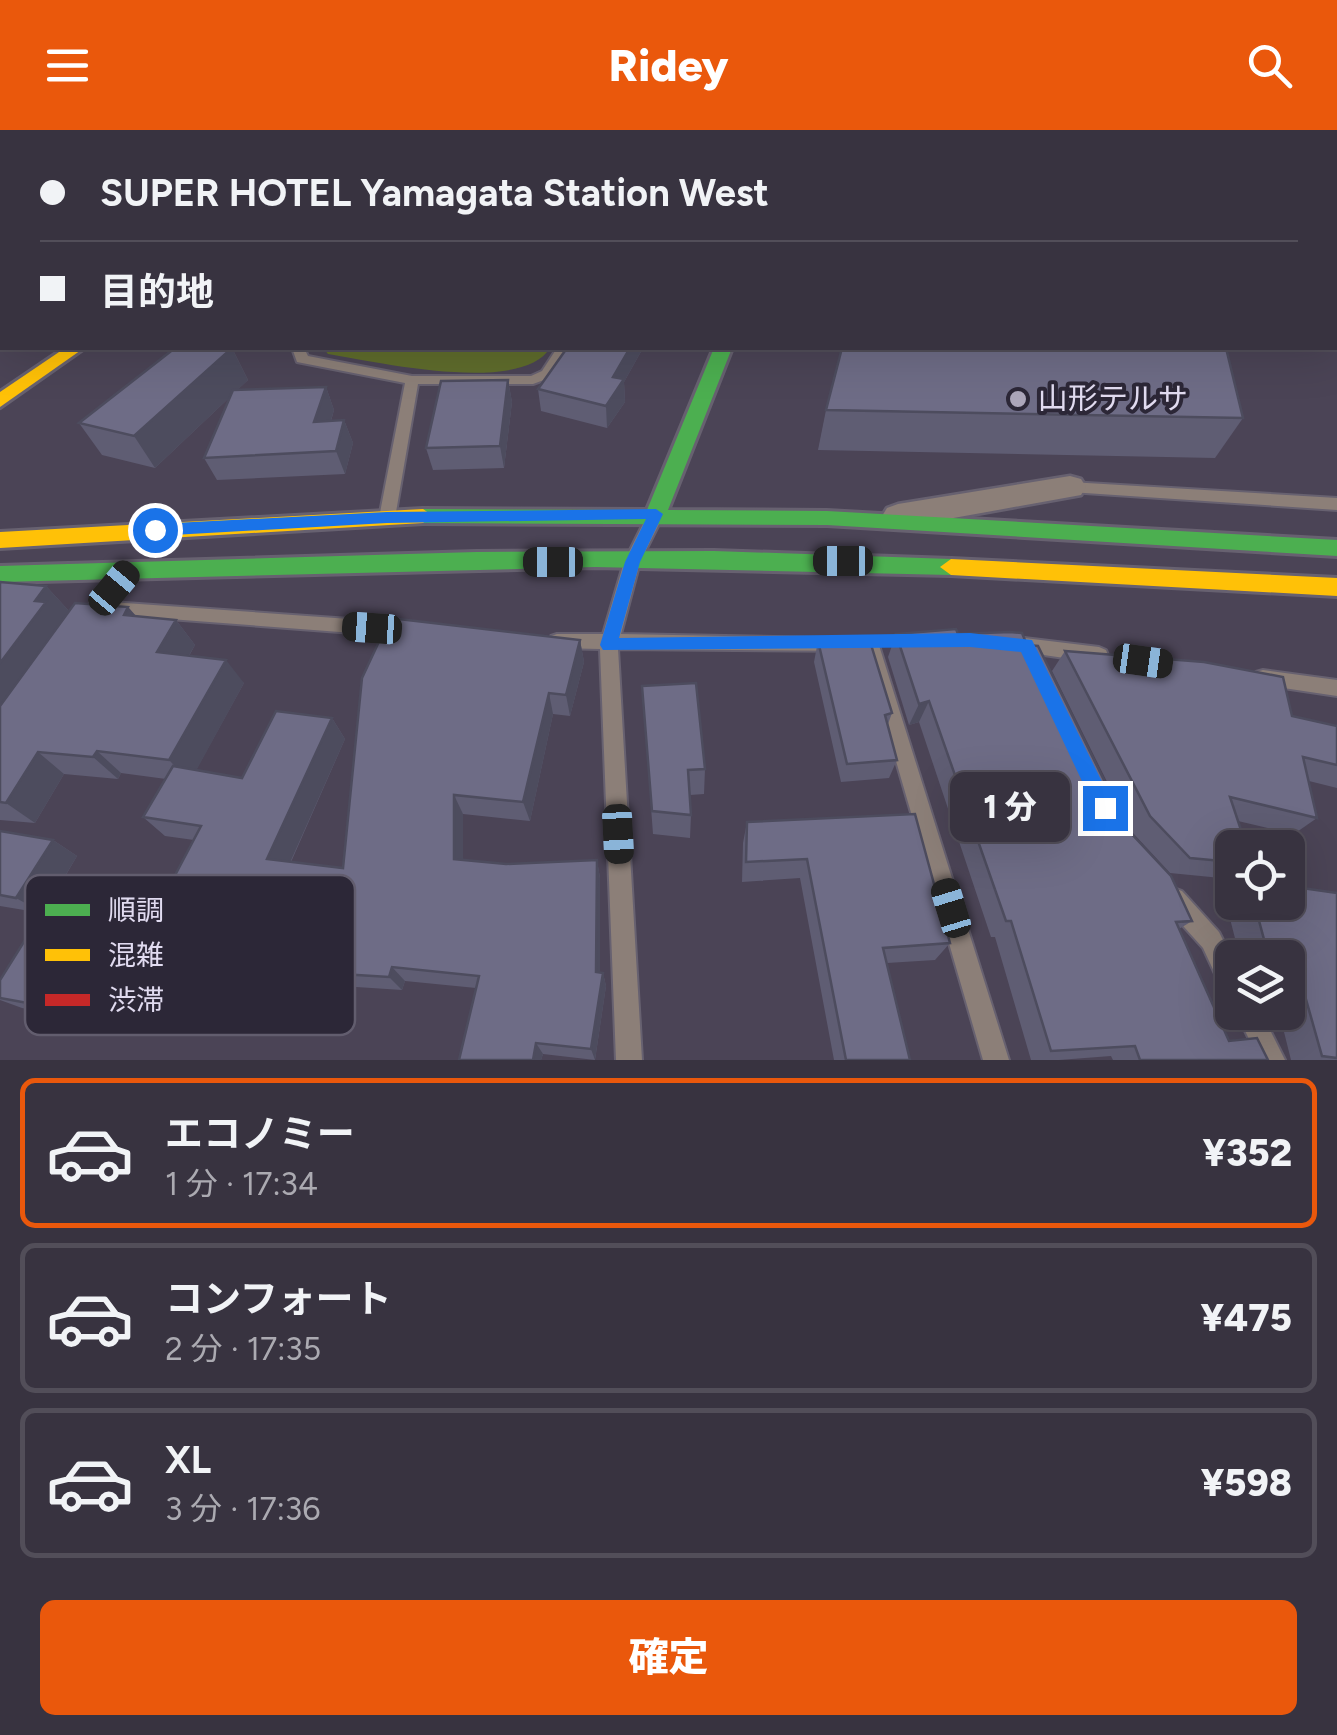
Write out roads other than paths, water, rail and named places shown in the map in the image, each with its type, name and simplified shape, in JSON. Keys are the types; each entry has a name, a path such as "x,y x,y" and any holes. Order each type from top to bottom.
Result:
{"street":[{"path":"0,401 71,350"},
{"path":"656,514 722,350"},
{"path":"0,412 35,378"},
{"path":"876,521 1070,487"},
{"path":"1070,487 1056,498 1055,510 1062,520 1082,530"},
{"path":"0,540 387,518 656,514 1082,530 1337,548"},
{"path":"0,528 78,534"},
{"path":"0,574 130,568 843,561 1337,587"}],"lane":[{"path":"299,350 302,359 412,380 533,380 547,374 562,350"},
{"path":"387,518 412,380"},
{"path":"1070,487 1337,504"},
{"path":"629,1060 609,645 632,562 656,514"},
{"path":"130,568 91,616 432,632"},
{"path":"530,640 609,645 881,643 996,1060"},
{"path":"989,642 1031,654 1124,658"},
{"path":"1240,675 1337,688"},
{"path":"1160,883 1215,948"},
{"path":"1257,1030 1272,1060"}],"place":[{"name":"山形テルサ","path":"1018,399"}]}
